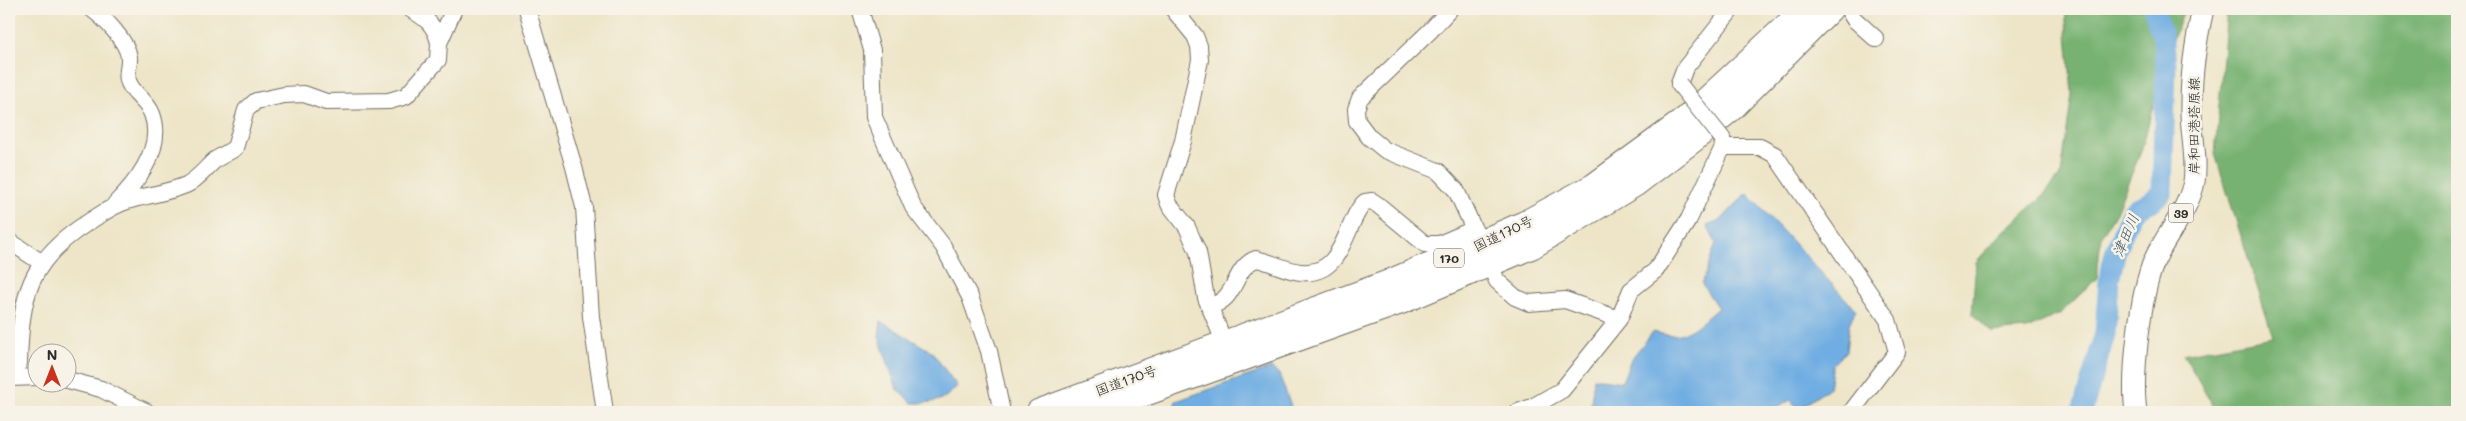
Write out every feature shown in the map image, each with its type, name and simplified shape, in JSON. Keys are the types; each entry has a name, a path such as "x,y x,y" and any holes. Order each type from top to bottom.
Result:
{"highway":[{"name":"国道170号","path":"1039,412 1388,284 1482,246 1524,224 1594,186 1686,119 1805,9"},
{"name":"国道170号","path":"1093,412 1402,301 1482,246 1532,246 1635,184 1733,107 1830,9"}],"main road":[{"name":"岸和田港塔原線","path":"2136,412 2138,350 2143,300 2154,261 2186,206 2194,179 2192,89 2203,9"}],"street":[{"path":"9,366 20,363 20,320 26,297 42,263 60,242 111,208 132,187 144,170 151,151 154,132 152,115 128,82 129,55 111,25 92,9"},
{"path":"111,208 128,201 156,196 189,184 216,160 235,148 246,110 256,101 284,94 304,94 326,102 389,101 406,96 438,60 439,43 437,31 431,22 410,9"},
{"path":"439,43 454,9"},
{"path":"527,9 584,206 591,317 605,412"},
{"path":"860,9 872,50 874,116 913,208 943,246 970,296 989,352 1002,412"},
{"path":"1173,9 1195,36 1199,46 1200,60 1183,141 1166,195 1170,204 1187,227 1198,252 1206,298 1226,344"},
{"path":"1450,9 1431,30 1360,98 1356,109 1357,120 1369,137 1385,150 1438,171 1456,190 1498,281 1515,296 1529,303 1565,300 1619,319"},
{"path":"1732,9 1685,68 1679,84 1723,142 1760,147 1775,155 1888,320 1897,352 1852,412"},
{"path":"1848,9 1854,19 1876,39"},
{"path":"1518,412 1532,407 1562,390 1619,319 1631,290 1656,270 1689,219 1723,142"},
{"path":"1210,306 1219,304 1226,299 1244,268 1256,259 1300,272 1321,269 1339,250 1366,202 1372,201 1378,205 1425,244 1482,246"},
{"path":"9,241 42,263"},
{"path":"9,378 28,377"},
{"path":"78,383 101,389 147,412"}],"green space":[{"path":"2065,9 2185,9 2164,62 2142,149 2116,212 2101,237 2097,278 2060,314 2027,329 1991,332 1972,314 1976,262 2002,233 2039,200 2061,175 2072,94"},
{"path":"2227,9 2457,9 2457,412 2217,412 2183,354 2273,337 2215,154"}],"water":[{"path":"1747,193 1856,310 1849,324 1846,351 1833,364 1829,388 1799,409 1790,400 1772,412 1590,412 1594,378 1622,382 1631,359 1653,332 1674,335 1682,334 1696,327 1718,308 1702,284 1716,243 1707,226 1720,221"},
{"path":"881,321 932,352 957,386 938,401 912,403 897,389 879,337"},
{"path":"1271,368 1279,374 1293,412 1172,412 1176,401"}],"waterway":[{"name":"津田川","path":"2082,412 2105,334 2109,280 2116,250 2130,215 2136,208 2151,202 2162,192 2166,65 2164,43 2154,9"}]}
